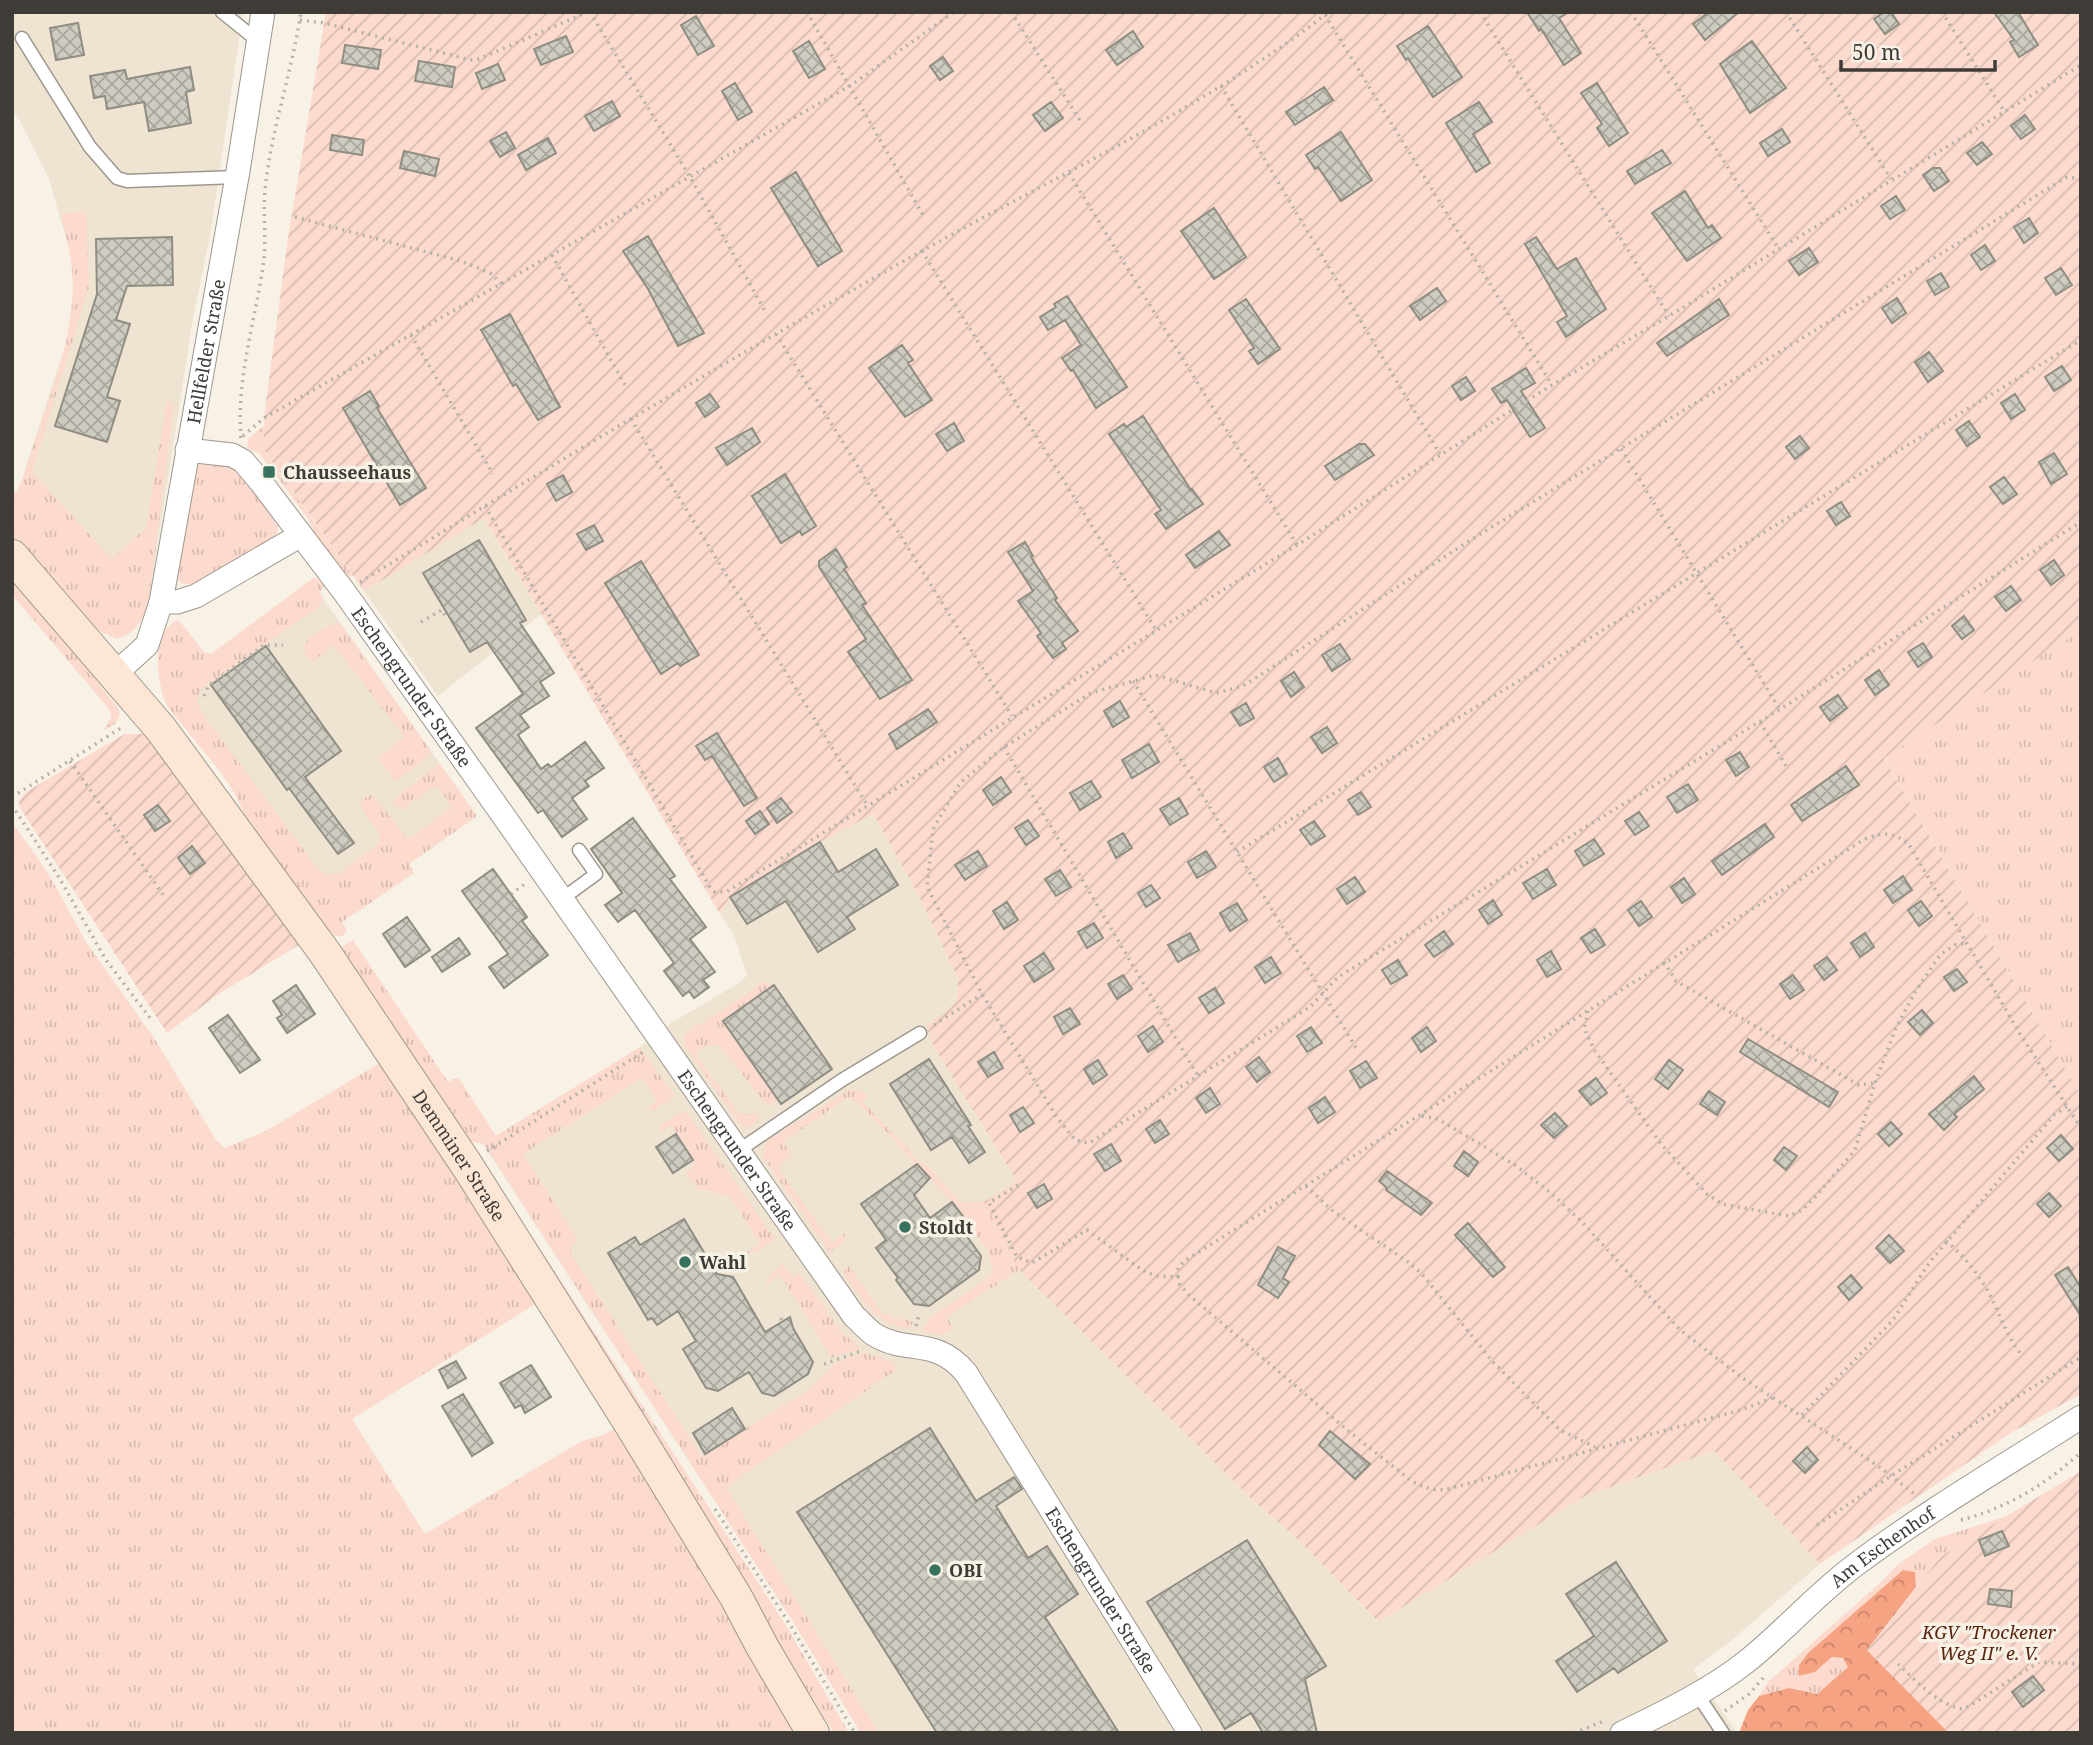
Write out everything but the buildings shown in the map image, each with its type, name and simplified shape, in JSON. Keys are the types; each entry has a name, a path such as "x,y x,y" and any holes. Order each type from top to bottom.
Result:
{"main road":[{"name":"Demminer Straße","path":"12,556 153,720 289,902 394,1054 624,1414 736,1597 813,1733"},
{"name":"Demminer Straße","path":"736,1597 770,1643 827,1733"}],"street":[{"name":"Hellfelder Straße","path":"115,674 147,645 161,602 237,177 263,12"},
{"path":"187,450 237,446"},
{"name":"Eschengrunder Straße","path":"237,446 243,461 301,535 343,600 562,899 854,1316 875,1335 945,1353 966,1373 1190,1733"},
{"path":"161,602 177,602 196,596 301,535"},
{"name":"Am Eschenhof","path":"1622,1733 1697,1695 1746,1662 1855,1565 1930,1512 2081,1417"}],"lane":[{"path":"222,12 258,41"},
{"path":"22,38 90,147 117,178 127,181 237,177"},
{"path":"562,899 596,874 594,863 579,850"},
{"path":"738,1151 842,1080 920,1033"},
{"path":"1697,1695 1723,1733"}],"path":[{"path":"237,446 240,387 264,256 265,189 301,12"},
{"path":"300,20 324,23 471,60 589,12 690,177 765,311"},
{"path":"807,12 924,217"},
{"path":"237,446 264,418 850,86 954,12"},
{"path":"1011,12 1081,122"},
{"path":"1480,12 1669,316"},
{"path":"1631,12 1778,248"},
{"path":"1786,12 1892,179"},
{"path":"1942,12 2004,111"},
{"path":"343,600 485,506 630,418 922,251 1069,173 1221,86 1327,14 1552,385"},
{"path":"485,506 703,875 715,891 726,892 1157,631 1552,385 2081,65"},
{"path":"1221,86 1440,454"},
{"path":"1069,173 1297,545"},
{"path":"2081,179 2067,177 1477,536 1243,686 1216,693 1155,674 1091,693 1004,747 960,783 933,829 927,887 982,994 1056,1116 1075,1140 1089,1143 1310,1007 1338,977 1349,970 1780,710 2081,522"},
{"path":"295,217 461,261 492,274 501,284"},
{"path":"922,251 1157,631"},
{"path":"552,255 626,387"},
{"path":"776,334 1012,717"},
{"path":"411,335 493,474"},
{"path":"1237,852 2081,340"},
{"path":"630,418 867,805"},
{"path":"1621,449 1780,710"},
{"path":"421,622 442,610 446,617"},
{"path":"204,696 208,686 264,645 283,645"},
{"path":"1133,681 1358,1051"},
{"path":"12,797 70,761 153,720"},
{"path":"1760,722 1788,769"},
{"path":"1004,747 1198,1076"},
{"path":"70,761 166,899"},
{"path":"12,805 60,879 106,960 153,1022"},
{"path":"1772,1398 1741,1410 1444,1490 1430,1489 1413,1482 1352,1434 1189,1295 1180,1285 1178,1269 1184,1261 1588,1009 1865,839 1881,833 1897,836 1908,843 2020,1034 2081,1128"},
{"path":"511,894 529,880"},
{"path":"1588,1009 1584,1028 1595,1051 1661,1144 1707,1194 1722,1204 1788,1216 1802,1210 1818,1195 1856,1150 1875,1083 1895,1030 1915,992 1940,955 1955,945 1968,943"},
{"path":"1664,962 1676,981 1859,1085 1875,1083"},
{"path":"920,1033 982,994"},
{"path":"484,1153 660,1040"},
{"path":"1802,1415 1893,1320 1928,1263 2054,1115 2068,1106"},
{"path":"1420,1116 1438,1119 1515,1165 1582,1222 1679,1330 1772,1398 1802,1415 1916,1495"},
{"path":"1018,1185 989,1203 1017,1256 1023,1261 1032,1263 1087,1230 1142,1270 1156,1276 1178,1277"},
{"path":"1306,1186 1333,1211 1422,1274 1493,1362 1560,1430 1596,1448"},
{"path":"1946,1241 1962,1254 1993,1300 2008,1338 2020,1353"},
{"path":"824,1364 868,1346"},
{"path":"1817,1525 2081,1357"},
{"path":"1952,1525 1995,1510 2050,1478 2081,1452"},
{"path":"1898,1664 1920,1685 1944,1702 1962,1709 2039,1662 2081,1664"},
{"path":"1714,1720 1748,1694 1770,1671"}],"shaded area":[{"path":"12,12 243,12 211,230 193,318 149,600 26,466 68,337 73,288 71,255 49,179 19,119 12,111"},
{"path":"483,517 541,614 438,696 364,591"},
{"path":"320,594 477,816 409,864 414,873 338,925 175,688"},
{"path":"872,813 920,898 958,979 957,999 946,1012 934,1047 1017,1181 1019,1270 1256,1503 1292,1534 1377,1622 1585,1496 1714,1451 1820,1564 1725,1646 1693,1669 1737,1733 861,1733 792,1620 483,1144 640,1047 671,1023 741,982 747,975 734,935 720,914 730,897"}],"green space":[{"path":"326,12 2081,12 2081,630 1884,758 2081,1096 2081,1394 2012,1432 1820,1564 1714,1451 1585,1496 1378,1622 1292,1534 1256,1503 1019,1270 984,1202 1017,1181 934,1047 926,1025 946,1012 957,999 958,979 920,898 873,814 820,842 730,897 720,914 484,518 364,591 263,449 265,409 288,238"},
{"path":"86,211 89,287 32,472 112,559 146,528 167,400 174,404 149,600 139,624 130,633 117,639 97,630 12,537 12,494 17,491 22,480 54,385 71,311 72,269 61,214"},
{"path":"264,426 263,450 353,576 346,577 326,557 307,517 260,454 247,448 249,438"},
{"path":"215,460 240,471 279,525 272,540 196,584 183,584 175,578 193,469 205,461"},
{"path":"12,573 72,641 88,670 118,708 120,715 116,723 103,731 111,718 110,710 12,595"},
{"path":"313,578 317,578 324,586 319,607 202,688 197,697 200,710 317,867 326,875 341,873 380,842 377,831 361,807 360,802 369,795 374,796 406,837 411,838 451,808 440,790 433,787 402,810 394,804 394,799 440,764 477,816 409,864 414,873 342,922 347,931 342,936 326,936 248,822 222,774 167,706 158,669 161,640 165,630 176,620 204,652 211,654"},
{"path":"340,623 432,753 396,782 377,758 404,737 334,645 312,662 305,653 304,645 315,633"},
{"path":"2081,630 2081,1096 1884,757"},
{"path":"125,734 147,734 302,943 217,995 167,1033 20,808 19,801 26,792"},
{"path":"12,822 48,873 86,942 156,1041 216,1140 225,1148 266,1131 383,1061 537,1303 352,1419 425,1534 582,1441 601,1436 616,1428 805,1733 12,1733"},
{"path":"353,940 448,1082 458,1077 496,1136 640,1047 675,1096 655,1110 645,1110 657,1101 642,1078 523,1154 577,1238 570,1252 701,1456 810,1389 835,1363 865,1352 897,1365 896,1370 726,1487 879,1733 861,1733 792,1620 484,1144 464,1141 341,951 342,947"},
{"path":"760,982 774,985 778,1100 771,1104 772,1108 759,1096 722,1048 709,1045 696,1055 740,1115 755,1113 759,1118 748,1128 740,1124 686,1048 683,1037"},
{"path":"860,1090 868,1096 862,1101 960,1202 984,1202 1019,1270 947,1317 954,1329 942,1335 922,1332 929,1318 988,1278 993,1269 987,1249 952,1202 856,1100 849,1097 783,1142 792,1156 777,1167 832,1243 845,1233 844,1243 830,1252 763,1157 763,1148 769,1139 848,1091"},
{"path":"685,1110 775,1239 759,1251 745,1254 760,1244 731,1197 701,1189 698,1191 686,1173 693,1167 693,1162 685,1145 671,1126 660,1133 660,1125"},
{"path":"481,1171 491,1174 785,1624 849,1733 834,1733"},
{"path":"782,1264 793,1277 800,1273 840,1330 861,1349 832,1358 780,1275 765,1285 770,1275"},
{"path":"849,1266 881,1312 887,1316 890,1314 896,1321 901,1318 913,1322 911,1327 908,1329 895,1325 877,1315 843,1273"},
{"name":"KGV \"Trockener Weg II\" e. V.","path":"2081,1471 2081,1733 1949,1733 1867,1650 1941,1556"},
{"path":"2007,1516 1941,1556 1916,1587 1915,1572 1903,1570 1808,1653 1799,1665 1815,1672 1832,1657 1843,1658 1849,1666 1816,1694 1789,1688 1759,1696 1768,1682 1897,1565 1935,1539"},
{"path":"1903,1570 1915,1572 1916,1587 1867,1650 1949,1733 1739,1733 1748,1710 1759,1696 1789,1688 1817,1694 1848,1667 1843,1658 1832,1657 1815,1672 1799,1676 1799,1665 1808,1653"}],"place":[{"name":"Chausseehaus","path":"269,472"},
{"name":"Stoldt","path":"905,1227"},
{"name":"Wahl","path":"685,1262"},
{"name":"OBI","path":"935,1570"}]}
